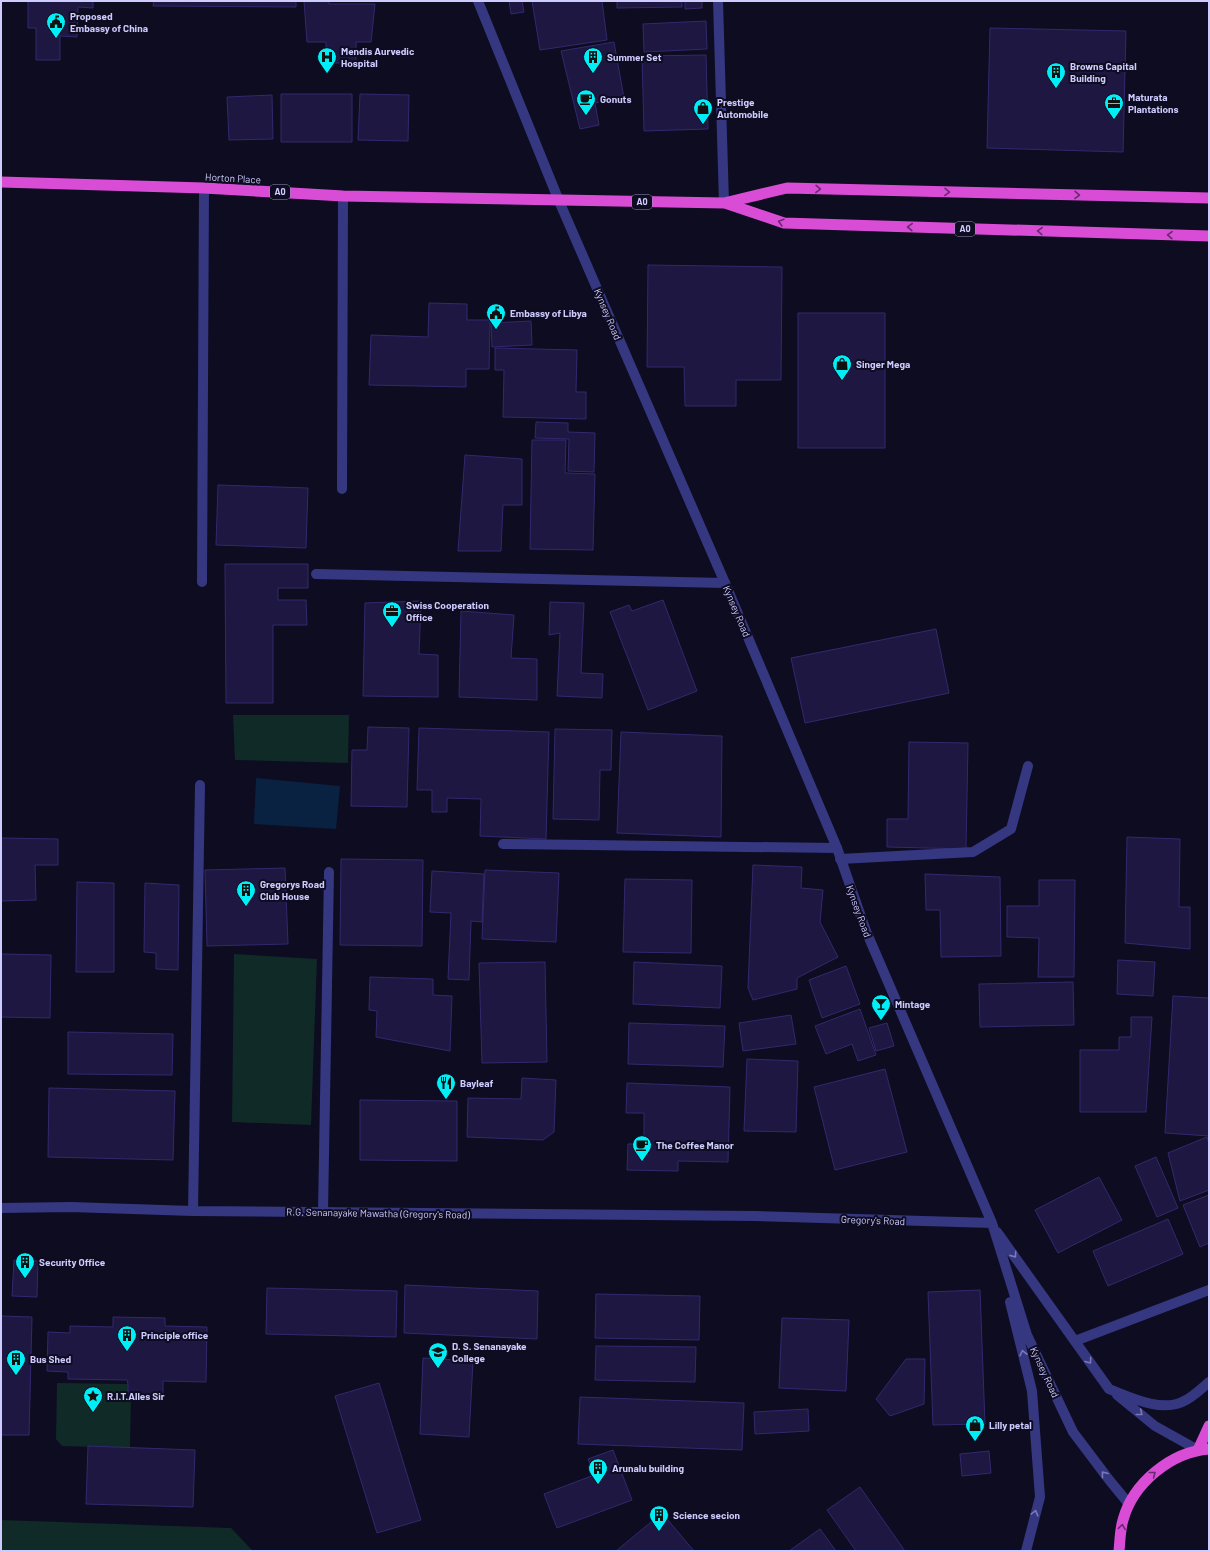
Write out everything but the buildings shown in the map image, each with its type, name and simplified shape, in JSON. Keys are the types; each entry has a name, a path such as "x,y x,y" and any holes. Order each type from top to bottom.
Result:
{"highway":[{"name":"Horton Place","path":"1,182 204,188 342,196 559,201"},
{"name":"A0","path":"559,201 724,203 787,188 1209,198"},
{"name":"A0","path":"724,203 784,223 1209,236"},
{"path":"1119,1551 1123,1520 1129,1504 1146,1480 1170,1461 1204,1449 1209,1426"}],"street":[{"name":"Kynsey Road","path":"478,1 559,201 725,582 837,848 866,931 992,1224 1027,1335 1073,1432 1110,1482 1129,1504"},
{"path":"718,1 724,203"},
{"path":"202,582 204,188"},
{"path":"342,196 342,490"},
{"path":"316,574 725,582"},
{"path":"840,859 973,852 1011,829 1028,766"},
{"path":"193,1211 200,785"},
{"path":"503,844 837,848"},
{"path":"323,1212 329,872"},
{"name":"R.G. Senanayake Mawatha (Gregory's Road)","path":"1,1208 71,1207 193,1211 755,1216"},
{"name":"Gregory's Road","path":"755,1216 992,1224"},
{"name":"Kynsey Road","path":"992,1224 1109,1389 1156,1426 1204,1449"},
{"path":"992,1224 1032,1391 1040,1497 1026,1551"},
{"path":"1075,1341 1209,1290"},
{"path":"1109,1389 1139,1400 1166,1406 1181,1403 1209,1382"}],"green space":[{"path":"233,715 349,715 348,763 235,760"},
{"path":"234,954 317,959 311,1125 232,1122"},
{"path":"57,1383 128,1384 128,1395 131,1395 130,1448 62,1446 56,1439"},
{"path":"1,1520 231,1528 253,1551 1,1551"}],"water":[{"path":"256,778 340,786 336,829 254,824"}],"place":[{"name":"Proposed Embassy of China","path":"56,39"},
{"name":"Mendis Aurvedic Hospital","path":"327,74"},
{"name":"Summer Set","path":"593,74"},
{"name":"Browns Capital Building","path":"1056,89"},
{"name":"Gonuts","path":"586,116"},
{"name":"Maturata Plantations","path":"1114,120"},
{"name":"Prestige Automobile","path":"703,125"},
{"name":"Embassy of Libya","path":"496,330"},
{"name":"Singer Mega","path":"842,381"},
{"name":"Swiss Cooperation Office","path":"392,628"},
{"name":"Gregorys Road Club House","path":"246,907"},
{"name":"Mintage","path":"881,1021"},
{"name":"Bayleaf","path":"446,1100"},
{"name":"The Coffee Manor","path":"642,1162"},
{"name":"Security Office","path":"25,1279"},
{"name":"Principle office","path":"127,1352"},
{"name":"D. S. Senanayake College","path":"438,1369"},
{"name":"Bus Shed","path":"16,1376"},
{"name":"R.I.T.Alles Sir","path":"93,1413"},
{"name":"Lilly petal","path":"975,1442"},
{"name":"Arunalu building","path":"598,1485"},
{"name":"Science secion","path":"659,1532"}]}
